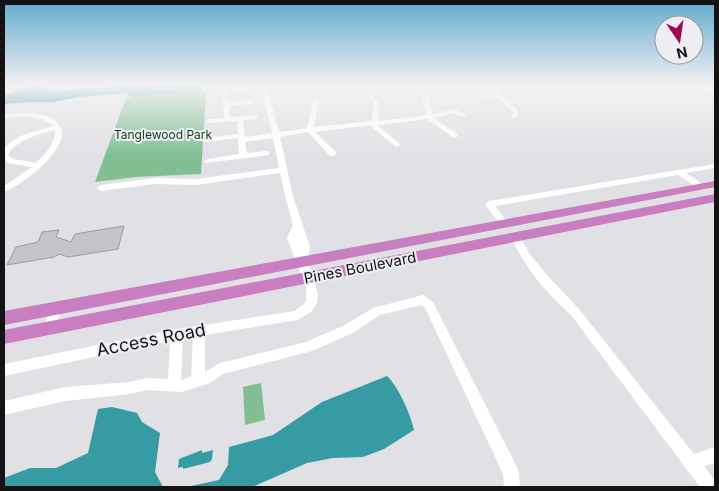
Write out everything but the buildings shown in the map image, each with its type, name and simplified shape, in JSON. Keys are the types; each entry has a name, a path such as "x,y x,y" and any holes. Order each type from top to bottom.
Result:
{"highway":[{"name":"Pines Boulevard","path":"4,337 504,224 715,184"},
{"path":"618,217 635,208 697,194 701,191 701,187"},
{"name":"Pines Boulevard","path":"4,318 306,270 419,256 715,198"},
{"path":"520,236 518,230 528,226 593,214 631,200"},
{"path":"419,256 446,245 498,234 504,230 504,224"}],"street":[{"path":"226,109 227,119"},
{"path":"270,109 283,170 298,225 292,238 306,270"},
{"path":"310,130 314,109"},
{"path":"374,123 377,120 376,109"},
{"path":"428,109 431,120 454,136"},
{"path":"513,109 516,112 514,117"},
{"path":"204,140 276,135 430,117 454,111 464,116"},
{"path":"4,116 33,114 48,118 58,131"},
{"path":"209,121 256,117"},
{"path":"240,119 243,156"},
{"path":"374,123 375,127 396,145"},
{"path":"310,130 333,154"},
{"path":"4,189 50,152 58,131"},
{"path":"36,165 11,161 4,156 6,150 20,140 58,131"},
{"path":"208,161 266,153"},
{"path":"504,224 489,204 715,166"},
{"path":"101,188 155,181 196,182 283,170"},
{"path":"679,172 701,187"},
{"path":"520,236 521,250 565,305 575,312 710,487"},
{"name":"Access Road","path":"4,370 177,334 298,315 312,303 313,297 306,270"},
{"path":"4,408 66,394 130,388 147,384 182,386 198,381 220,369 308,347 349,329 378,311 423,300 429,305 511,473 512,487"},
{"path":"49,328 56,309"},
{"path":"198,381 199,330"},
{"path":"174,386 177,334"},
{"path":"691,463 715,455"}],"green space":[{"name":"Tanglewood Park","path":"122,109 205,109 201,174 136,177 95,182"},
{"path":"261,383 265,420 245,425 243,387"}],"water":[{"path":"387,376 403,401 414,430 384,449 363,457 333,458 307,463 252,487 186,487 219,480 228,465 229,447 273,435 322,402"},
{"path":"112,407 137,413 142,422 160,433 155,472 163,487 4,487 4,478 30,468 56,468 88,453 98,409"},
{"path":"202,450 202,453 213,450 210,462 183,469 183,467 178,468 179,459"}]}
